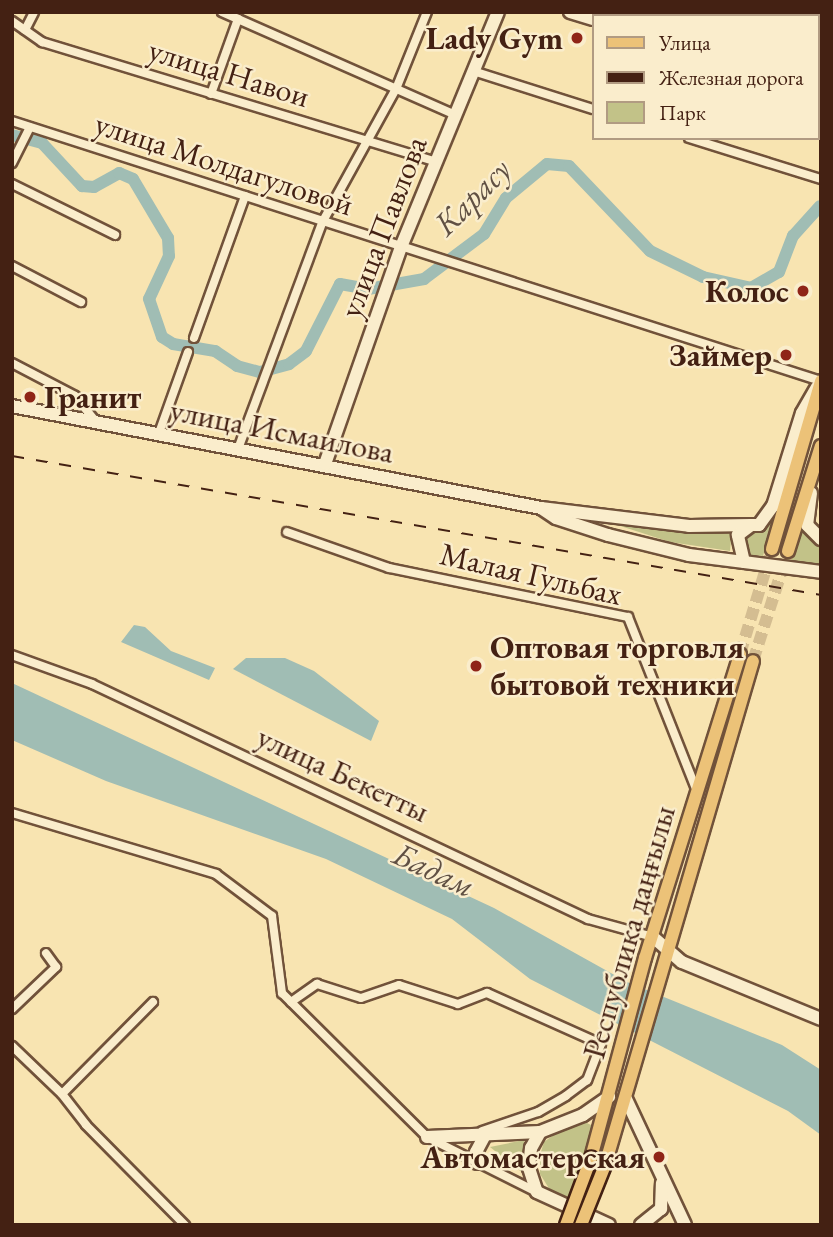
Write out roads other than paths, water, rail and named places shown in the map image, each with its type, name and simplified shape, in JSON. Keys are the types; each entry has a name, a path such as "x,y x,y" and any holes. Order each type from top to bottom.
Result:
{"main road":[{"name":"улица Павлова","path":"325,464 401,247 498,12"},
{"path":"570,12 592,19"},
{"path":"744,562 738,536 751,526 759,525 773,506 802,413 821,381"},
{"path":"772,549 821,381"},
{"name":"улица Исмаилова","path":"12,405 541,508 678,525 751,526"},
{"path":"788,551 821,446"},
{"path":"818,536 807,517 821,462"},
{"name":"улица Исмаилова","path":"541,508 556,518 608,535 744,562 818,571"},
{"name":"Республика даңғылы","path":"566,1225 591,1158 651,941 740,654"},
{"name":"Республика даңғылы","path":"582,1225 605,1166 626,1099 753,661"},
{"path":"651,941 682,962 821,1019"},
{"path":"426,1138 540,1132 583,1115 609,1097"},
{"path":"626,1099 681,1222"},
{"path":"583,1115 601,1124"},
{"path":"540,1132 531,1148 530,1168 537,1192 608,1225"},
{"path":"477,1163 479,1143 485,1135"},
{"path":"641,1225 661,1209 662,1177"}],"street":[{"path":"25,30 34,12"},
{"path":"222,12 455,115"},
{"path":"238,449 264,372 323,221 364,140 396,89 427,12"},
{"path":"211,94 237,19"},
{"name":"улица Навои","path":"12,21 42,42 436,162"},
{"path":"473,71 592,109"},
{"name":"улица Молдагуловой","path":"12,121 28,131 245,196 821,381"},
{"path":"12,163 28,131"},
{"path":"695,140 821,179"},
{"path":"12,184 115,235"},
{"path":"194,338 245,196"},
{"path":"12,266 81,302"},
{"path":"159,433 188,352"},
{"path":"12,363 75,396 95,421"},
{"name":"Малая Гульбах","path":"287,532 389,569 628,617 698,792"},
{"name":"улица Бекетты","path":"12,655 92,684 588,919 651,941"},
{"path":"12,813 216,874 272,916 282,993 426,1138 537,1192"},
{"path":"12,1009 56,967 46,953"},
{"path":"291,1002 317,984 361,998 399,985 458,1004 487,993 601,1044 587,1080 566,1096 538,1112 469,1135"},
{"path":"62,1094 153,1002"},
{"path":"12,1046 62,1094 86,1125 185,1225"}],"water":[{"path":"134,625 145,627 171,651 215,668 209,680 121,642"},
{"path":"246,658 285,658 314,671 379,721 371,741 233,669"},
{"path":"12,683 494,908 627,982 782,1045 821,1070 821,1135 788,1111 530,979 452,919 326,859 106,781 12,740"}],"waterway":[{"name":"Карасу","path":"12,135 42,143 82,186 94,187 119,173 133,179 168,238 169,256 149,299 162,337 173,344 215,351 237,366 260,372 289,364 306,351 340,284 368,289 424,279 484,234 506,198 547,164 569,166 650,251 703,277 751,288 779,272 793,236 820,206"}],"tunnel":[{"path":"740,654 772,549"},
{"path":"753,661 788,551"}],"railway":[{"path":"12,456 821,595"}],"place":[{"name":"Lady Gym","path":"577,38"},
{"name":"Колос","path":"803,291"},
{"name":"Займер","path":"786,355"},
{"name":"Гранит","path":"30,397"},
{"name":"Оптовая торговля бытовой техники","path":"476,666"},
{"name":"Автомастерская","path":"659,1157"}],"water label":[{"name":"Бадам","path":"434,870"}]}
